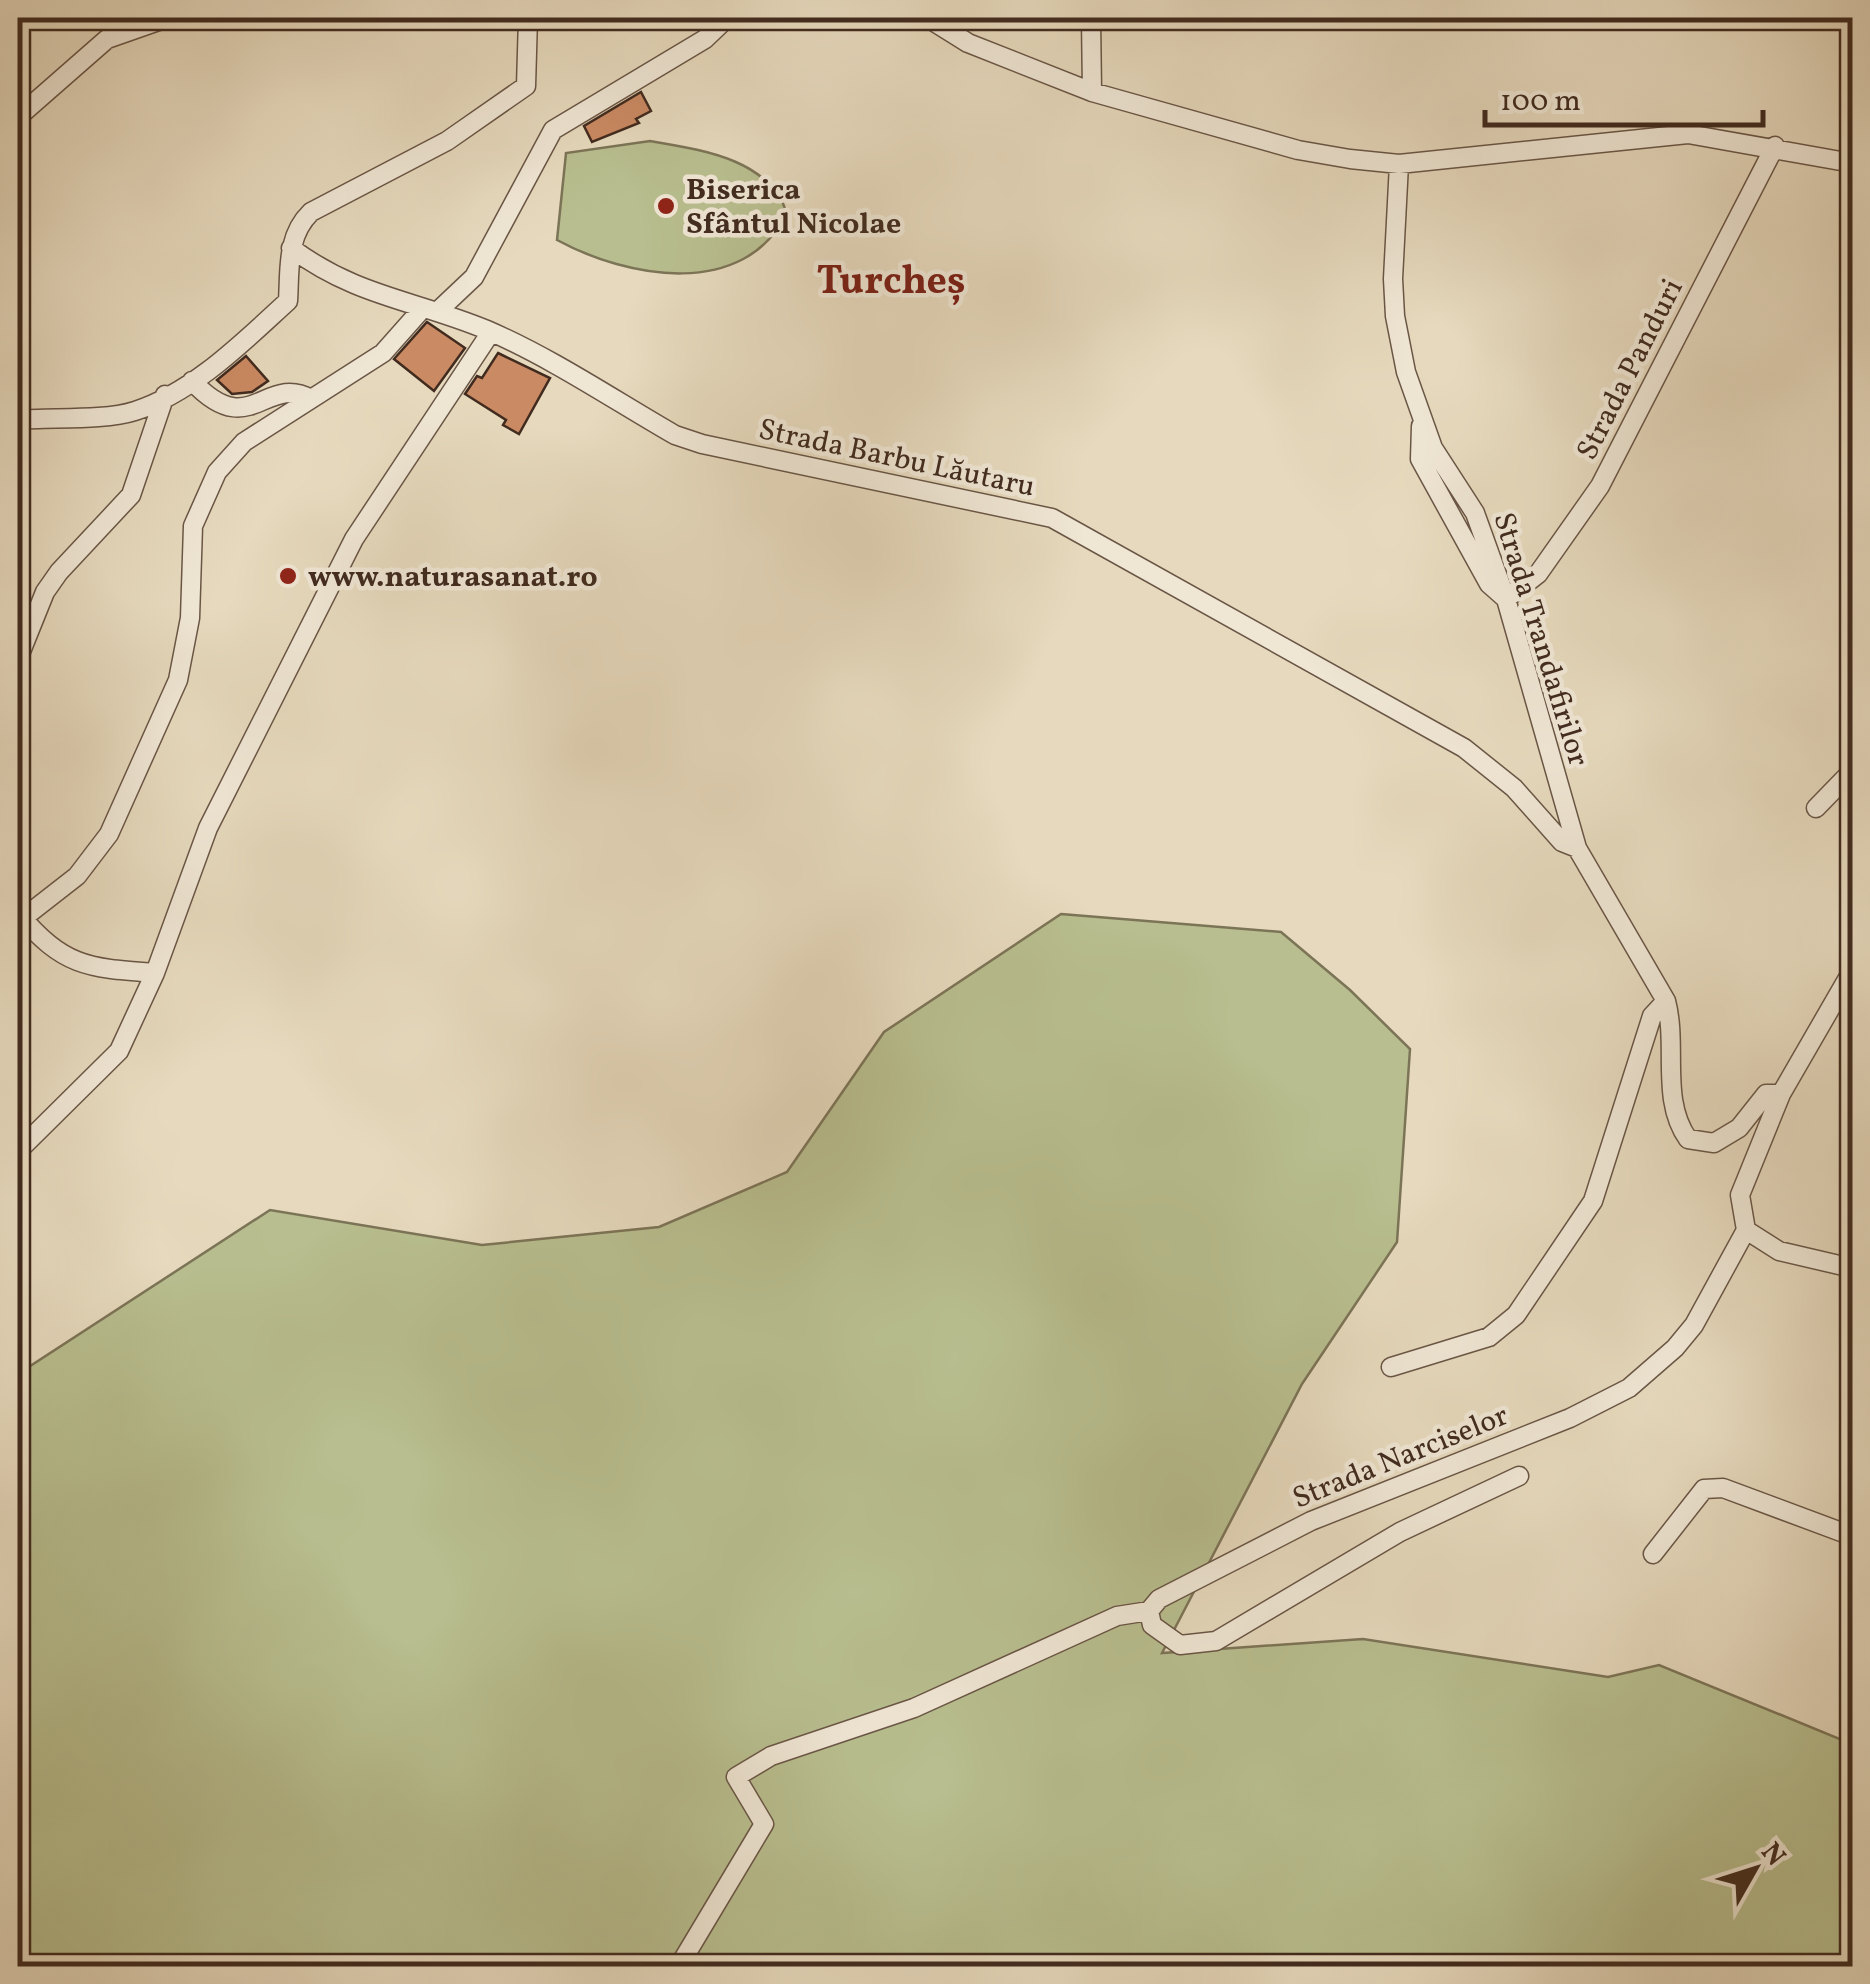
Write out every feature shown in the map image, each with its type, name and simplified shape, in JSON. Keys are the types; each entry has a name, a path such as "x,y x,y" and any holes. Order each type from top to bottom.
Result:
{"street":[{"path":"18,116 107,39 167,18"},
{"path":"18,420 134,411 192,381 288,302 290,248 302,221 311,212 412,162 519,93 528,78 528,18"},
{"path":"154,973 86,968 51,947 19,918 77,876 110,834 171,697 190,618 193,526 217,472 244,442 383,353 474,277 553,130 704,39 727,18"},
{"path":"928,18 968,42 1092,92 1298,150 1399,164 1660,136 1723,137 1852,164"},
{"path":"1091,18 1092,92"},
{"name":"Strada Panduri","path":"1506,599 1538,574 1600,486 1775,146"},
{"name":"Strada Trandafirilor","path":"1399,164 1395,316 1422,421 1433,448 1475,513 1506,599 1577,848 1666,1001 1672,1020 1674,1119 1688,1138 1714,1144 1725,1139 1766,1094 1782,1094"},
{"name":"Strada Barbu Lăutaru","path":"290,248 357,288 491,332 675,434 702,444 1052,518 1464,748 1514,788 1562,842 1577,848"},
{"path":"18,1151 119,1051 154,973 208,828 354,539 491,332"},
{"path":"192,381 215,402 230,408 255,406 285,392 298,392 311,399"},
{"path":"18,659 45,592 131,495 165,395"},
{"path":"1816,808 1852,771"},
{"name":"Strada Narciselor","path":"1519,1476 1400,1532 1216,1640 1180,1645 1152,1625 1148,1611 1159,1599 1311,1520 1570,1418 1629,1388 1694,1325 1746,1230 1740,1195 1782,1094 1852,970"},
{"path":"1391,1367 1490,1337 1516,1315 1593,1201 1652,1016 1666,1001"},
{"path":"1746,1230 1778,1251 1852,1268"},
{"path":"1652,1554 1704,1488 1723,1488 1852,1536"},
{"path":"679,1966 764,1824 736,1777 772,1756 914,1708 1117,1616 1148,1611"}],"green space":[{"path":"650,141 711,153 749,168 778,194 787,213 768,241 743,259 714,270 649,271 616,264 557,240 566,153"},
{"path":"1061,914 1281,932 1350,990 1410,1049 1397,1242 1302,1384 1162,1653 1363,1639 1608,1677 1659,1665 1852,1744 1852,1966 18,1966 18,1374 270,1210 482,1245 659,1227 787,1172 884,1032"}],"building":[{"path":"641,92 651,111 636,119 639,123 592,142 584,126"},
{"path":"427,322 465,348 434,391 394,359"},
{"path":"498,353 550,378 519,434 503,425 506,420 465,394 477,376 482,378"},
{"path":"246,356 268,381 252,392 232,394 217,380"}],"place":[{"name":"Biserica Sfântul Nicolae","path":"666,206"},
{"name":"www.naturasanat.ro","path":"288,576"}],"district":[{"name":"Turcheș","path":"891,279"}]}
